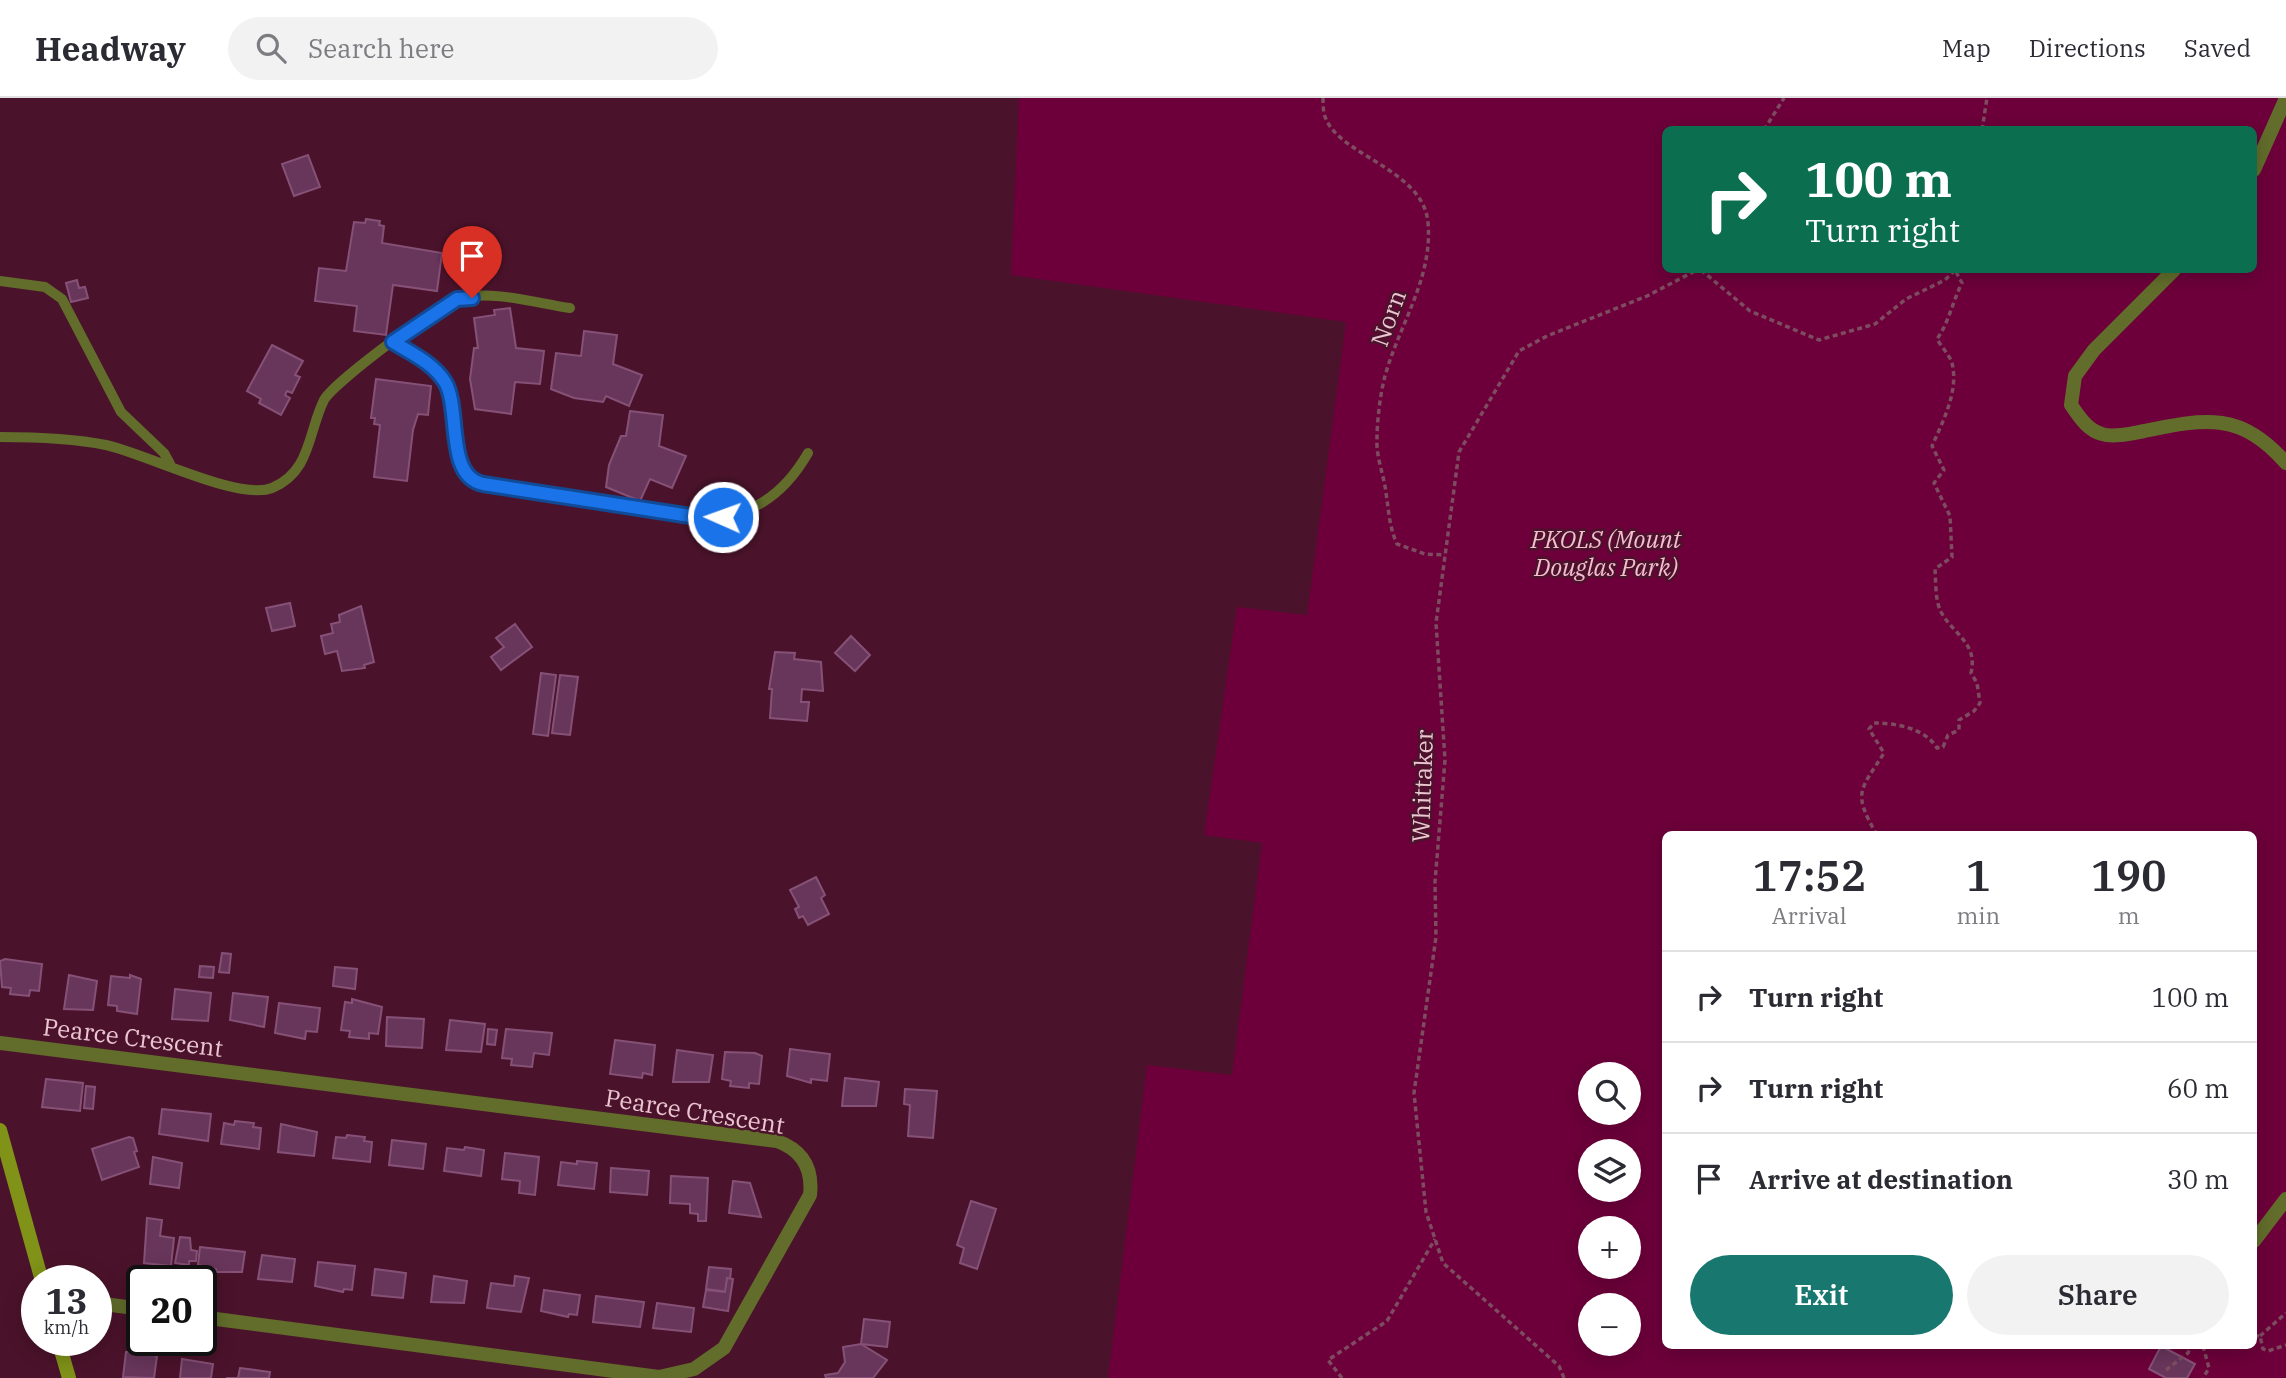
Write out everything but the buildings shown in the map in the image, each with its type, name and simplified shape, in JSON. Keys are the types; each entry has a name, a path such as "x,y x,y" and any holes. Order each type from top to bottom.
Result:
{"main road":[{"path":"0,1130 38,1265"},
{"path":"63,1356 69,1378"}],"street":[{"path":"2257,163 2286,98"},
{"path":"2171,273 2094,349 2075,376 2071,405 2085,425 2103,435 2183,423 2238,424 2265,440 2286,463"},
{"name":"Pearce Crescent","path":"0,1043 777,1141 800,1156 810,1174 810,1195 732,1338 705,1364 683,1374 659,1377 217,1319"},
{"path":"2257,1237 2286,1199"}],"lane":[{"path":"0,281 45,287 62,299 121,412 164,453 170,465"},
{"path":"0,438 79,440 126,450 240,491 261,491 281,483 300,467 326,397 393,342 457,299 487,296 570,308"},
{"path":"393,342 430,365 443,379 453,404 457,453 466,474 477,483 697,517 723,517 751,509 778,494 789,483 808,453"}],"path":[{"name":"Norn","path":"1323,98 1325,118 1333,131 1396,174 1415,195 1428,219 1429,240 1417,296 1385,377 1377,442 1387,494 1388,523 1397,544 1425,554 1445,555"},
{"path":"1766,126 1784,98"},
{"path":"1983,126 1987,98"},
{"name":"Whittaker","path":"1564,1378 1559,1366 1443,1263 1426,1212 1414,1093 1436,937 1435,881 1445,760 1436,623 1459,452 1519,351 1547,336 1647,296 1693,273"},
{"path":"1703,273 1750,311 1819,340 1875,324 1906,299 1945,280 1952,273"},
{"path":"1876,831 1863,807 1861,791 1867,774 1884,753 1869,729 1874,723 1895,723 1932,740 1937,748 1943,747 1948,735 1959,730 1959,720 1974,712 1980,703 1977,683 1970,673 1973,663 1968,642 1940,611 1935,569 1952,557 1950,516 1934,483 1944,470 1933,446 1945,420 1952,388 1952,361 1937,339 1948,322 1949,307 1962,283 1957,273"},
{"path":"1342,1378 1328,1360 1387,1321 1435,1239"},
{"path":"2286,1313 2260,1336 2263,1349 2268,1351 2286,1345"},
{"path":"2166,1370 2190,1349"},
{"path":"2203,1378 2209,1368 2204,1349"}],"green space":[{"name":"PKOLS (Mount Douglas Park)","path":"1019,98 2286,98 2286,1378 1108,1378 1147,1065 1232,1075 1262,843 1204,835 1237,607 1307,615 1346,322 1011,275"}],"route":[{"path":"472,298 457,299 393,342 430,365 450,391 457,453 469,478 477,483 697,517 723,517"}]}
